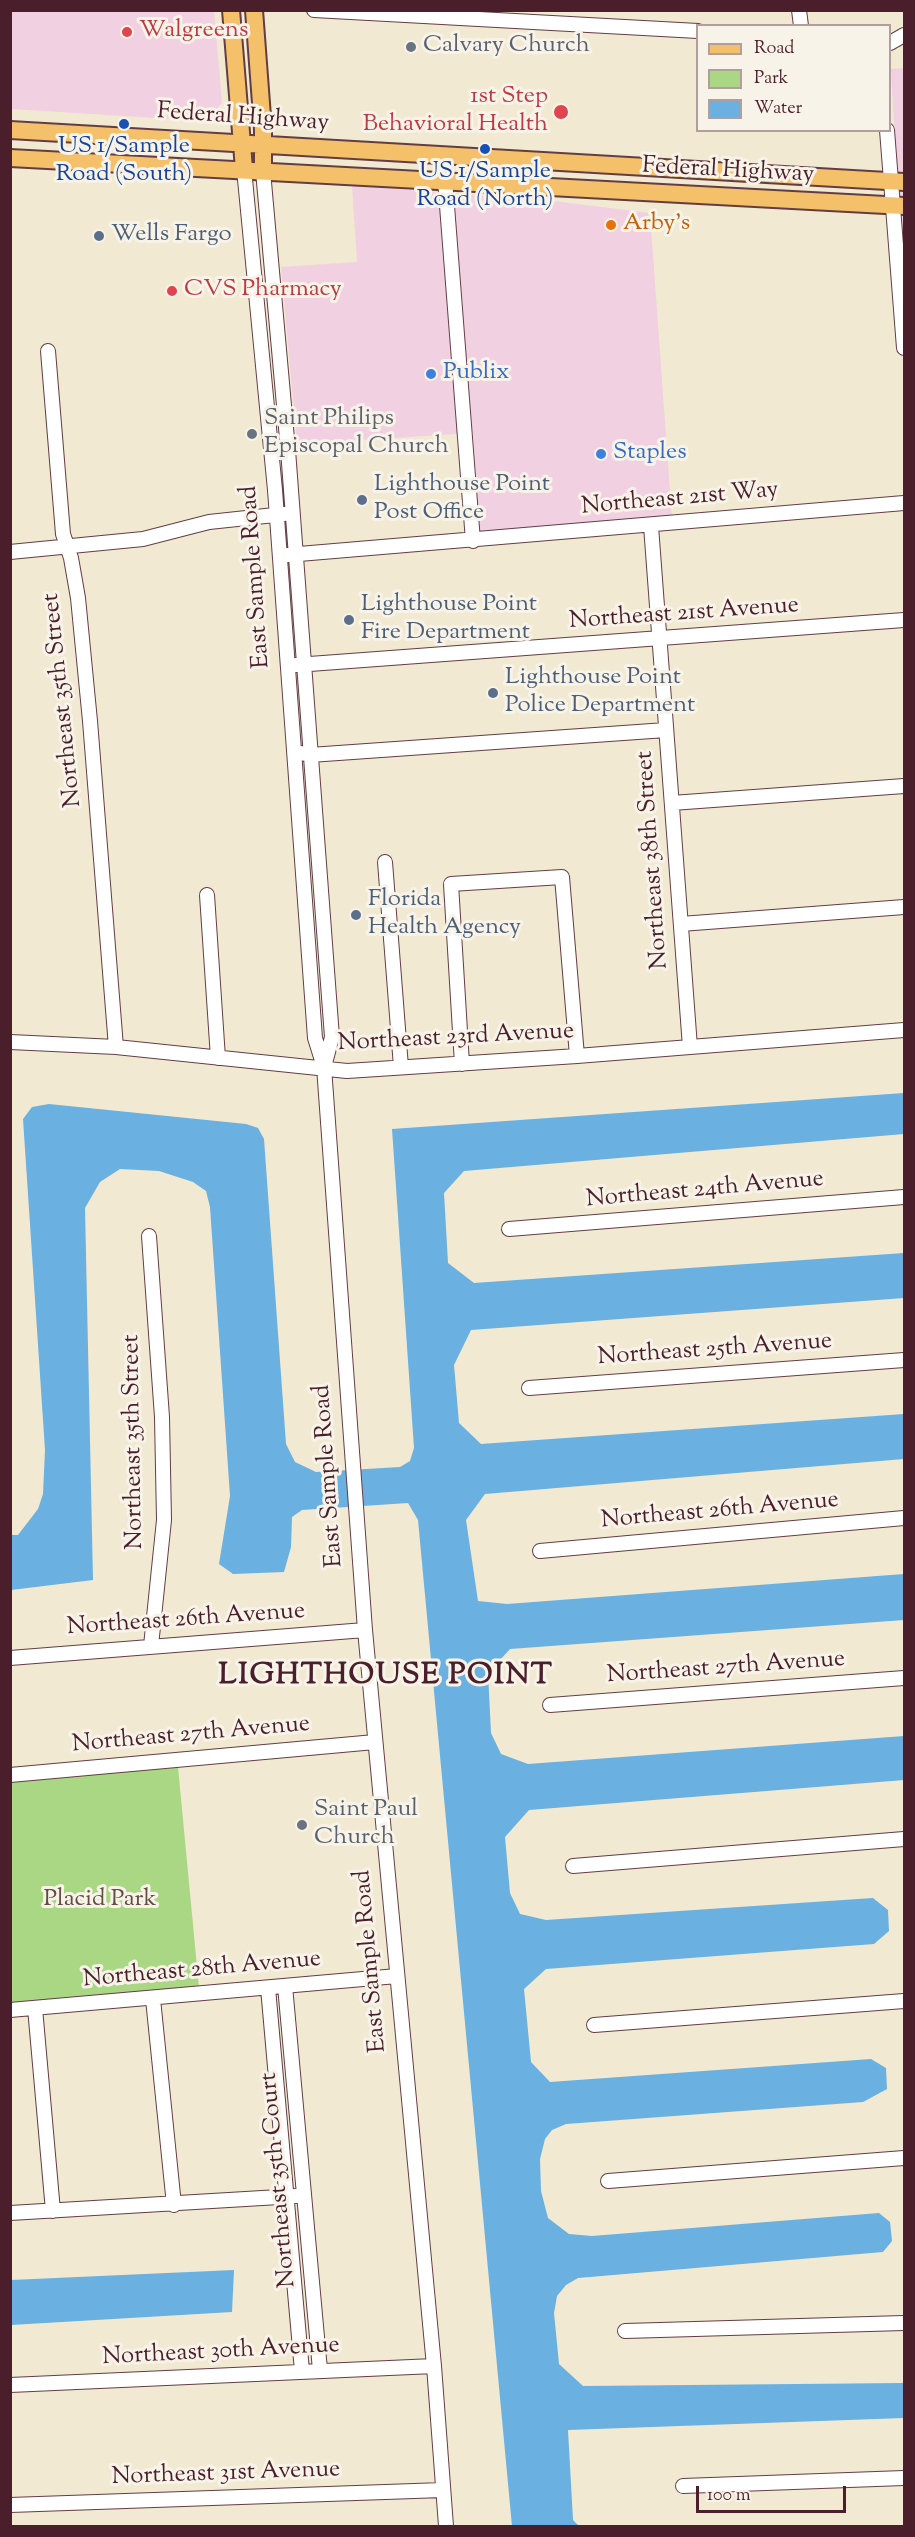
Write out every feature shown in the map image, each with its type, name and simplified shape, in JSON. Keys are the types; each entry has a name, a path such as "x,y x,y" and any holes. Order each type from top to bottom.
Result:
{"main road":[{"name":"East Sample Road","path":"231,10 244,170"},
{"name":"East Sample Road","path":"254,10 264,144 263,171"},
{"name":"Federal Highway","path":"10,130 898,181"},
{"name":"Federal Highway","path":"10,158 898,206"},
{"path":"506,184 524,177 539,161"},
{"path":"549,186 557,178 595,164"}],"street":[{"path":"314,10 696,31"},
{"path":"887,132 898,181 904,348"},
{"name":"East Sample Road","path":"244,170 255,302 271,439 315,1038 324,1068 365,1630 434,2366 446,2526"},
{"name":"East Sample Road","path":"263,171 288,450 332,1036 324,1068"},
{"path":"445,180 473,541"},
{"name":"Northeast 35th Street","path":"48,351 63,534 71,558 78,598 89,710 116,1047"},
{"path":"271,439 280,449 288,450"},
{"name":"Northeast 21st Way","path":"279,555 473,541 904,503"},
{"path":"10,552 143,539 209,522 293,513"},
{"name":"Northeast 38th Street","path":"651,526 690,1047"},
{"name":"Northeast 21st Avenue","path":"288,666 904,620"},
{"path":"293,752 310,755 666,730"},
{"path":"672,803 904,786"},
{"path":"385,862 401,1067"},
{"path":"462,1064 451,884 562,877 577,1056"},
{"path":"207,895 218,1058"},
{"path":"681,924 904,907"},
{"path":"309,964 326,963"},
{"name":"Northeast 23rd Avenue","path":"10,1042 116,1047 347,1071 577,1056 904,1030"},
{"name":"Northeast 24th Avenue","path":"508,1229 904,1197"},
{"name":"Northeast 35th Street","path":"149,1236 162,1417 164,1520 151,1646"},
{"name":"Northeast 25th Avenue","path":"529,1388 904,1360"},
{"name":"Northeast 26th Avenue","path":"540,1551 904,1518"},
{"name":"Northeast 26th Avenue","path":"10,1658 365,1630"},
{"name":"Northeast 27th Avenue","path":"550,1705 904,1678"},
{"name":"Northeast 27th Avenue","path":"10,1775 375,1742"},
{"path":"573,1866 904,1839"},
{"name":"Northeast 28th Avenue","path":"10,2010 397,1976"},
{"name":"Northeast 35th Court","path":"285,1986 320,2370"},
{"name":"Northeast 35th Court","path":"268,1988 302,2371"},
{"path":"153,1999 174,2205"},
{"path":"594,2025 904,2001"},
{"path":"35,2008 52,2211"},
{"path":"608,2181 904,2158"},
{"path":"10,2213 304,2196"},
{"path":"625,2331 904,2323"},
{"name":"Northeast 30th Avenue","path":"10,2385 434,2366"},
{"path":"683,2486 904,2478"},
{"name":"Northeast 31st Avenue","path":"10,2505 443,2490"}],"shaded area":[{"path":"10,11 214,11 222,103 205,121 11,109"},
{"path":"904,68 904,288 903,288 891,69"},
{"path":"352,185 562,202 650,213 672,520 480,534 473,433 297,444 281,267 357,262"}],"green space":[{"name":"Placid Park","path":"178,1767 199,1988 11,2004 11,1782"}],"water":[{"path":"904,1093 904,1134 464,1171 444,1193 448,1263 474,1283 904,1253 904,1298 471,1330 454,1365 459,1423 481,1444 904,1414 904,1459 485,1494 466,1520 478,1601 507,1604 904,1574 904,1620 510,1649 488,1673 491,1733 501,1754 528,1764 904,1736 904,1780 529,1810 505,1837 510,1893 520,1914 546,1920 873,1898 888,1910 889,1931 874,1944 546,1969 524,1989 531,2062 550,2082 871,2059 886,2068 887,2089 863,2102 566,2124 552,2130 545,2139 540,2159 541,2191 548,2218 569,2234 592,2236 879,2213 890,2222 892,2241 883,2252 578,2278 566,2285 557,2296 554,2313 559,2364 583,2386 904,2383 904,2418 568,2430 573,2520 579,2526 512,2526 418,1520 408,1503 302,1510 292,1517 291,1547 284,1572 233,1574 219,1564 230,1496 210,1207 206,1191 193,1182 159,1171 120,1169 100,1182 85,1208 93,1580 11,1590 11,1535 18,1535 38,1509 43,1494 45,1450 23,1119 32,1107 49,1104 246,1124 258,1128 264,1139 286,1444 295,1462 316,1472 400,1467 410,1461 414,1448 392,1129"},
{"path":"234,2270 232,2312 11,2325 11,2280"}],"place":[{"name":"Walgreens","path":"127,32"},
{"name":"Calvary Church","path":"411,47"},
{"name":"1st Step Behavioral Health","path":"561,112"},
{"name":"US 1/Sample Road (South)","path":"124,124"},
{"name":"US 1/Sample Road (North)","path":"485,149"},
{"name":"Arby's","path":"611,225"},
{"name":"Wells Fargo","path":"99,236"},
{"name":"CVS Pharmacy","path":"172,291"},
{"name":"Publix","path":"431,374"},
{"name":"Saint Philips Episcopal Church","path":"252,434"},
{"name":"Staples","path":"601,454"},
{"name":"Lighthouse Point Post Office","path":"362,500"},
{"name":"Lighthouse Point Fire Department","path":"349,620"},
{"name":"Lighthouse Point Police Department","path":"493,693"},
{"name":"Florida Health Agency","path":"356,915"},
{"name":"Saint Paul Church","path":"302,1825"}],"district":[{"name":"LIGHTHOUSE POINT","path":"386,1678"}]}
